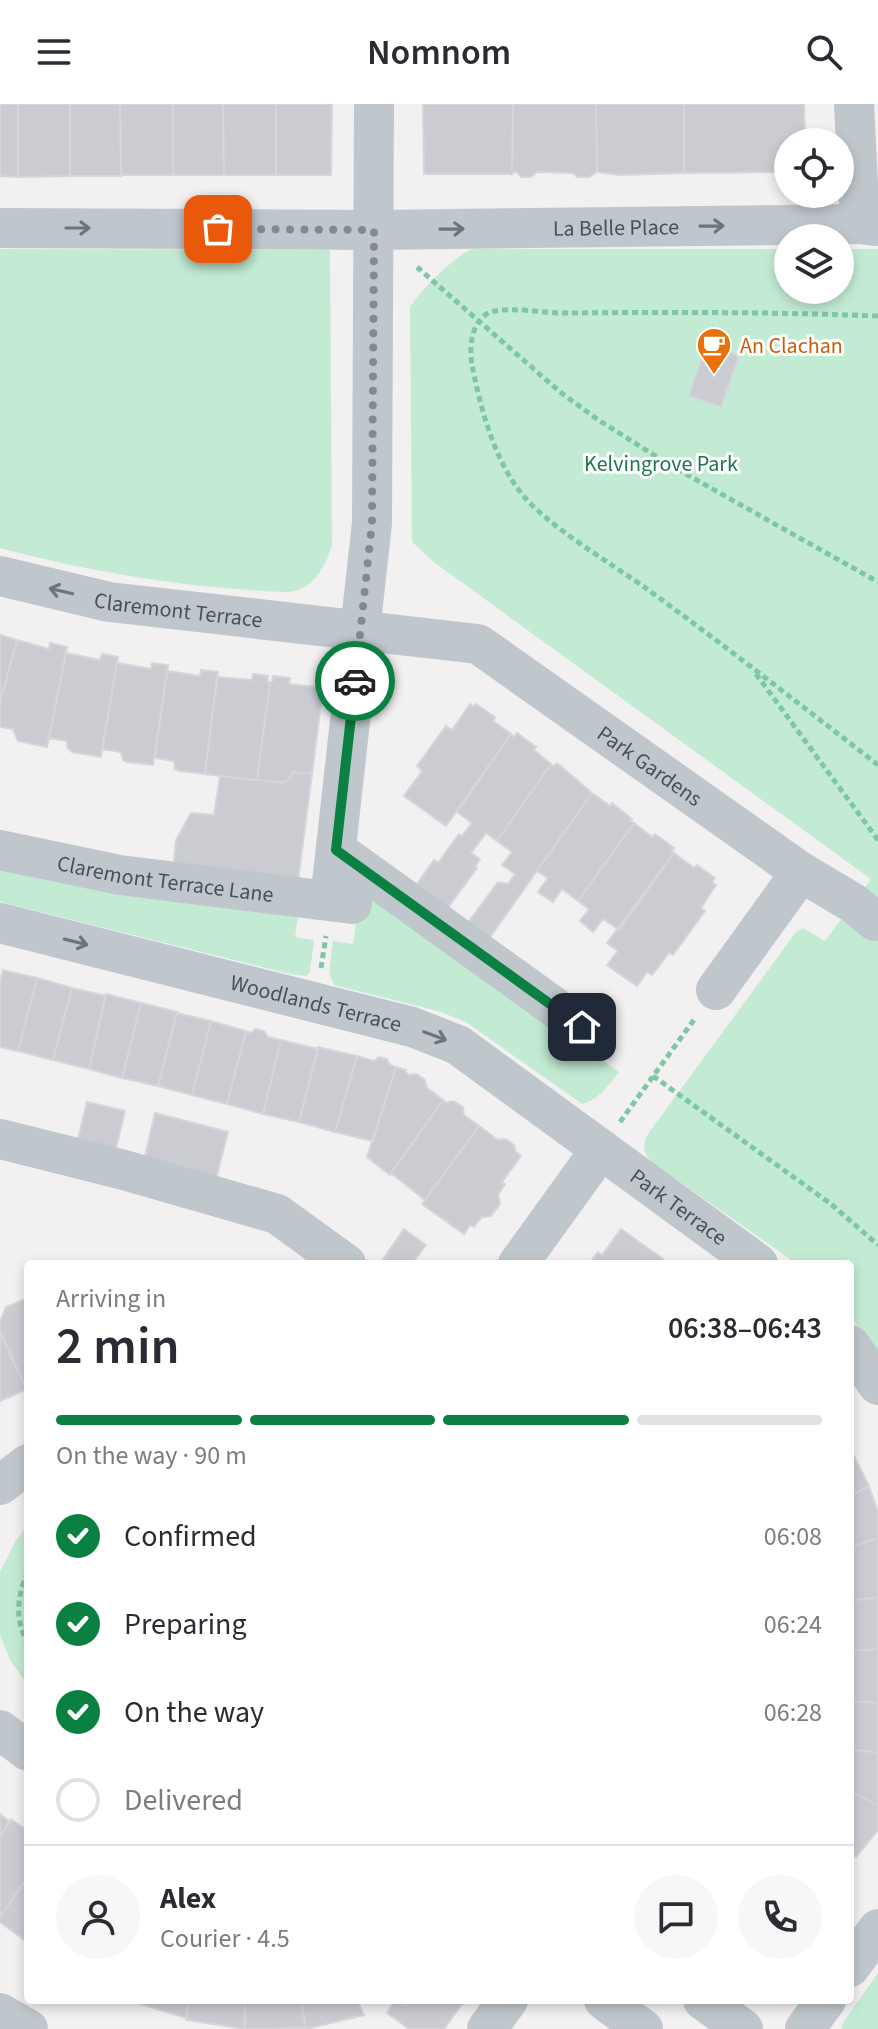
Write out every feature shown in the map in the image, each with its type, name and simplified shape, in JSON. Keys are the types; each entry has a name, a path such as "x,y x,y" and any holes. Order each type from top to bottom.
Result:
{"street":[{"path":"339,914 336,850 372,523 374,104"},
{"path":"854,104 869,225"},
{"name":"La Belle Place","path":"0,228 374,230 869,225"},
{"name":"Claremont Terrace","path":"0,576 109,602 360,633"},
{"name":"Park Gardens","path":"360,633 478,644 875,921"},
{"name":"Claremont Terrace Lane","path":"0,850 339,914"},
{"path":"336,850 582,1027"},
{"path":"716,990 801,872"},
{"name":"Woodlands Terrace","path":"0,923 412,1027 458,1045 601,1149"},
{"path":"0,1139 124,1170 277,1214 340,1260"},
{"path":"521,1260 601,1149"},
{"name":"Park Terrace","path":"601,1149 753,1260"},
{"path":"854,1351 878,1385"},
{"path":"0,1485 24,1467"},
{"path":"0,1730 24,1748"},
{"path":"854,1962 878,1929"},
{"path":"487,2029 505,2004"},
{"path":"609,2004 643,2029"},
{"path":"709,2004 743,2029"},
{"path":"805,2029 823,2004"},
{"path":"0,2013 28,2029"}],"path":[{"path":"374,230 560,392 630,441 878,582"},
{"path":"878,316 754,311 490,312 480,320 471,342 478,395 502,461 518,490 538,510 878,765"},
{"path":"751,667 878,840"},
{"path":"316,1002 325,936 339,914"},
{"path":"626,1115 716,990"},
{"path":"653,1076 831,1204 878,1245"},
{"path":"24,1581 17,1613 24,1636"}],"green space":[{"path":"0,249 330,250 332,545 322,569 312,582 289,592 179,583 71,565 0,548"},
{"name":"Kelvingrove Park","path":"473,249 774,249 774,304 854,304 854,249 878,249 878,1352 854,1321 854,1260 791,1260 653,1163 644,1146 651,1130 796,932 803,928 825,941 871,879 435,563 412,542 410,307 457,258"},
{"path":"0,866 299,908 295,937 314,940 310,972 307,976 290,974 0,902"},
{"path":"370,893 619,1072 598,1095 582,1104 466,1022 438,1011 334,985 329,973 333,941 353,944 358,908"},
{"path":"24,1530 24,1679 10,1660 0,1635 0,1572"},
{"path":"878,1973 878,2029 841,2029 844,2021"}],"building":[{"path":"0,104 18,104 18,177 0,176"},
{"path":"18,104 70,104 70,176 18,177"},
{"path":"70,104 120,104 121,176 70,176"},
{"path":"120,104 173,104 173,175 121,175"},
{"path":"173,104 223,104 224,175 173,175"},
{"path":"223,104 276,104 276,175 224,175"},
{"path":"276,104 332,104 331,175 276,175"},
{"path":"423,104 513,104 512,174 424,174"},
{"path":"513,104 596,104 597,172 589,177 577,177 573,173 537,172 531,177 521,177 516,171 512,174"},
{"path":"596,104 684,104 684,173 619,175 597,172"},
{"path":"684,104 804,104 805,128 774,128 774,172 684,173"},
{"name":"An Clachan","path":"706,345 739,356 721,407 689,396"},
{"path":"0,635 17,640 0,702"},
{"path":"17,640 49,649 50,643 67,647 47,747 18,741 13,729 0,727 0,702"},
{"path":"66,653 100,660 102,654 118,657 101,757 72,752 67,747 67,741 49,738"},
{"path":"117,663 151,669 152,663 168,665 153,765 127,762 123,760 121,752 102,749"},
{"path":"201,670 218,672 205,774 180,771 175,769 174,761 155,758 167,671 200,676"},
{"path":"253,674 268,676 267,682 270,682 257,780 205,774 217,677 252,680"},
{"path":"273,676 290,678 289,684 323,688 312,774 292,772 290,779 282,783 257,780"},
{"path":"470,704 473,707 476,704 495,717 493,721 511,734 446,826 404,796 422,771 417,766 446,726 452,730"},
{"path":"517,733 536,747 534,750 551,764 497,841 486,833 471,853 480,859 477,868 446,910 415,887 434,860 438,863 459,834 462,836 472,823 457,812 511,734 514,737"},
{"path":"557,763 592,793 488,940 467,924 498,882 508,884 515,874 502,865 512,852 497,841 551,764 554,766"},
{"path":"292,772 312,774 298,881 173,870 176,840 191,813 214,815 220,776 282,783 290,779"},
{"path":"592,793 610,806 612,803 634,823 578,901 562,889 553,902 538,892 548,878 537,871"},
{"path":"634,823 674,848 674,853 619,930 603,919 593,932 580,921 589,909 578,901"},
{"path":"674,853 715,878 712,882 716,885 701,908 705,911 673,955 669,953 652,975 647,972 637,986 607,965 618,951 607,943"},
{"path":"3,970 37,978 18,1051 0,1047 0,981"},
{"path":"37,978 72,988 53,1060 18,1051"},
{"path":"72,988 106,996 89,1069 53,1060"},
{"path":"106,994 141,1003 122,1078 89,1069"},
{"path":"141,1003 177,1012 158,1086 122,1078"},
{"path":"177,1013 211,1021 192,1095 158,1086"},
{"path":"211,1021 246,1031 227,1104 192,1095"},
{"path":"256,1029 264,1031 268,1037 281,1040 263,1114 227,1104 246,1031 251,1033"},
{"path":"281,1040 318,1049 299,1122 263,1114"},
{"path":"318,1047 357,1056 335,1132 299,1122"},
{"path":"357,1056 374,1061 379,1057 387,1059 390,1065 396,1067 373,1141 335,1132"},
{"path":"396,1067 406,1070 409,1075 417,1074 425,1080 426,1087 443,1100 390,1175 367,1157"},
{"path":"443,1100 463,1107 464,1115 479,1126 425,1200 391,1173"},
{"path":"87,1102 125,1111 115,1152 77,1143"},
{"path":"155,1113 228,1132 216,1179 144,1161"},
{"path":"479,1126 498,1140 506,1139 521,1156 502,1182 505,1184 498,1195 500,1204 491,1216 482,1217 474,1227 470,1225 464,1234 422,1204"},
{"path":"404,1229 426,1245 415,1260 383,1260"},
{"path":"621,1229 663,1259 592,1260 598,1252 602,1255"},
{"path":"24,1300 24,1384 0,1332 6,1307"},
{"path":"0,1332 24,1384 24,1391 0,1401"},
{"path":"854,1456 869,1486 854,1494"},
{"path":"869,1486 878,1513 878,1538 854,1547 854,1494"},
{"path":"878,1538 878,1597 854,1600 854,1547"},
{"path":"878,1597 878,1649 854,1651 854,1600"},
{"path":"878,1649 878,1703 854,1701 854,1651"},
{"path":"854,1701 878,1703 878,1753 854,1750"},
{"path":"854,1750 878,1753 878,1805 854,1793"},
{"path":"854,1793 878,1805 878,1830 856,1857"},
{"path":"0,1814 10,1822 0,1836"},
{"path":"11,1819 24,1828 24,1883 0,1917 0,1836"},
{"path":"24,1883 24,1940 0,1922 0,1917"},
{"path":"141,2004 189,2004 186,2018"},
{"path":"189,2004 245,2004 245,2029 186,2020"},
{"path":"245,2004 302,2004 306,2028 245,2029"},
{"path":"302,2004 359,2004 364,2015 306,2029"},
{"path":"393,2004 462,2004 444,2029 409,2029 387,2013"}],"way so far":[{"path":"218,229 374,230 372,523 355,681"}],"place":[{"name":"An Clachan","path":"714,376"}],"route":[{"path":"355,681 336,850 582,1027"}]}
